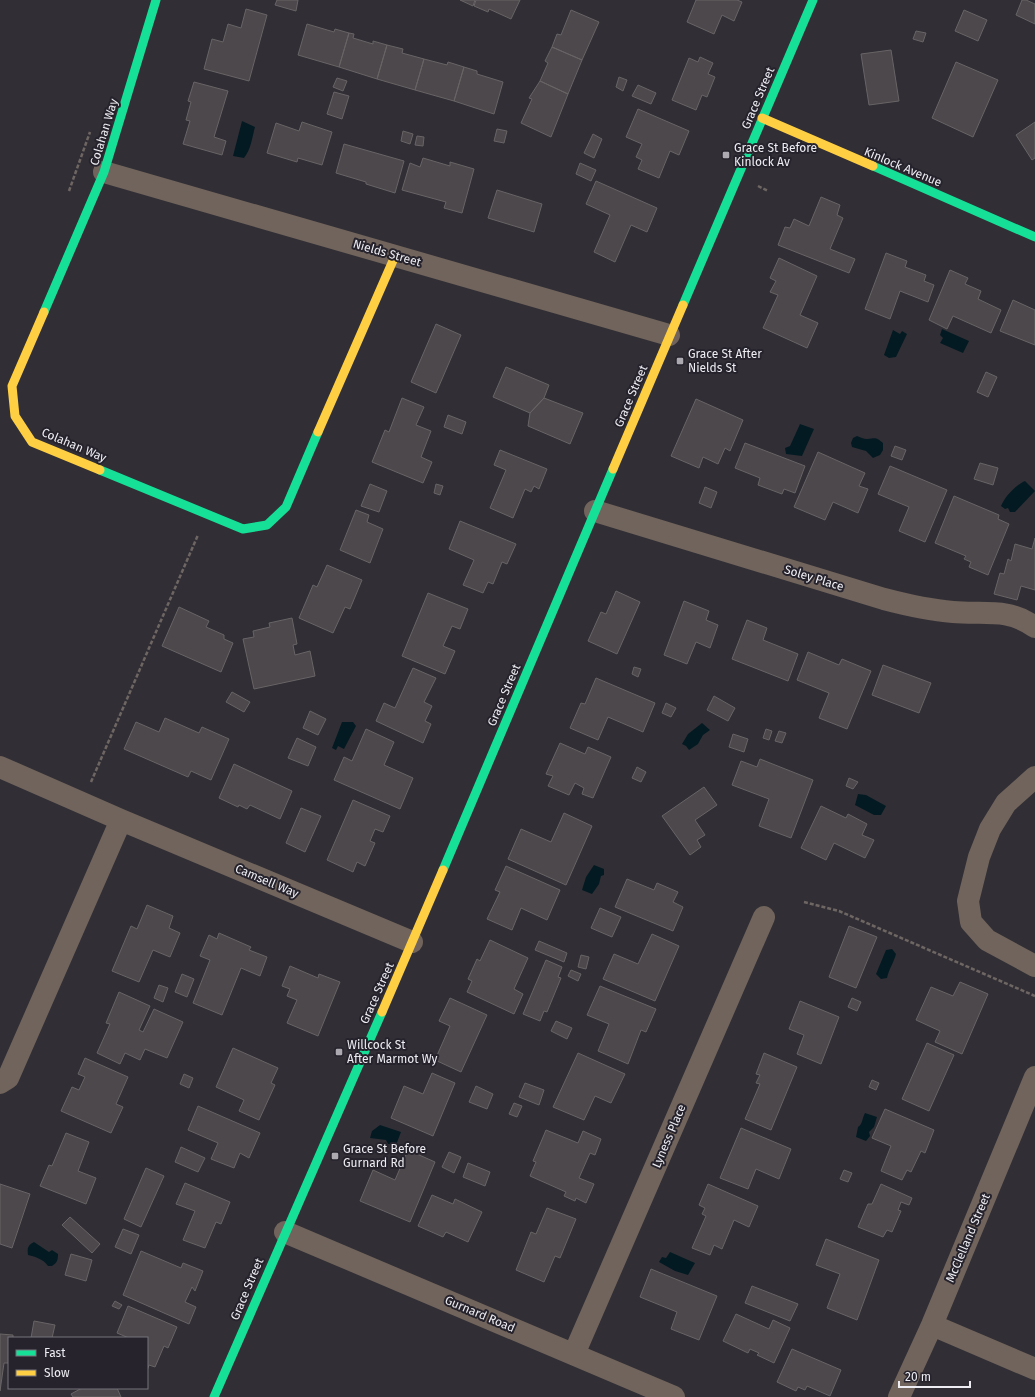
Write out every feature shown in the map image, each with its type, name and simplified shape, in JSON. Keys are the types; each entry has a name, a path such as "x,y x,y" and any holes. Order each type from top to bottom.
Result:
{"street":[{"name":"Colahan Way","path":"156,0 104,172 12,386 15,416 32,442 243,529 267,525 286,507 395,256"},
{"name":"Grace Street","path":"214,1397 412,942 594,511 813,0"},
{"name":"Kinlock Avenue","path":"762,118 1035,237"},
{"name":"Nields Street","path":"104,172 669,335"},
{"name":"Soley Place","path":"594,511 884,599 924,609 955,613 984,612 1010,615 1035,627"},
{"name":"Camsell Way","path":"0,767 121,820 412,942"},
{"path":"1035,777 1006,803 990,829 979,857 968,901 971,922 987,940 1035,966"},
{"path":"0,1083 8,1078 121,820"},
{"name":"Lyness Place","path":"574,1354 764,917"},
{"name":"McClelland Street","path":"899,1397 932,1324 1035,1077"},
{"name":"Gurnard Road","path":"285,1232 674,1397"},
{"path":"932,1324 1035,1369"}],"path":[{"path":"68,192 92,126"},
{"path":"82,803 207,514"},
{"path":"804,902 839,911 1035,996"}],"water":[{"path":"242,121 255,127 250,147 244,158 233,156"},
{"path":"942,329 969,341 963,353 940,343 943,338 940,335"},
{"path":"893,330 900,334 902,331 907,334 896,357 889,358 884,355"},
{"path":"800,424 814,429 802,456 786,454 785,448 790,446"},
{"path":"857,436 866,439 876,438 881,441 883,443 883,450 880,455 873,458 866,451 852,447 851,443 853,438"},
{"path":"1025,481 1035,491 1015,512 1010,512 1008,508 1005,509 1001,506 1011,491"},
{"path":"342,722 353,722 356,726 344,749 338,746 336,750 332,748"},
{"path":"702,723 710,730 703,735 698,744 689,750 682,744 688,734"},
{"path":"858,794 866,795 886,806 881,815 874,815 855,805"},
{"path":"594,865 604,869 604,875 601,876 599,884 592,894 582,890 586,877"},
{"path":"892,949 896,954 895,957 887,978 881,979 876,974 886,950"},
{"path":"865,1113 877,1117 874,1127 869,1132 870,1136 866,1141 856,1137 858,1127 862,1123"},
{"path":"380,1125 401,1132 396,1145 388,1144 386,1140 370,1138 372,1131"},
{"path":"34,1242 49,1252 52,1250 58,1254 55,1264 48,1266 42,1260 28,1255 28,1247"},
{"path":"670,1252 695,1263 688,1275 675,1271 659,1262 662,1257 666,1258"}],"building":[{"path":"277,0 298,0 296,11 275,5"},
{"path":"460,0 475,0 473,6"},
{"path":"476,0 520,0 511,19 489,9 488,12 474,6"},
{"path":"696,0 737,0 742,2 734,21 722,15 714,34 687,22"},
{"path":"1022,0 1035,4 1035,24 1016,15"},
{"path":"246,9 267,15 249,81 204,69 212,39 223,42 228,24 241,28"},
{"path":"571,10 599,22 582,60 552,47 557,34 561,35"},
{"path":"964,10 987,20 978,41 955,31"},
{"path":"307,24 334,32 335,29 349,33 339,67 298,55"},
{"path":"916,31 926,33 923,42 913,39"},
{"path":"349,33 354,34 353,38 373,44 373,41 387,45 377,79 339,67"},
{"path":"387,45 403,49 402,53 424,59 415,90 377,79"},
{"path":"552,47 582,60 568,94 540,81 548,63 545,61"},
{"path":"891,50 899,101 869,105 861,54"},
{"path":"700,57 713,63 708,74 715,77 707,97 702,95 696,110 672,100 689,58 698,62"},
{"path":"424,59 447,65 448,62 464,67 454,101 415,90"},
{"path":"956,62 998,80 973,137 932,118"},
{"path":"464,67 477,71 477,74 503,82 494,114 454,101"},
{"path":"619,77 627,80 623,91 616,87"},
{"path":"337,78 347,81 343,91 333,87"},
{"path":"540,81 568,94 551,137 521,123 532,99 529,98"},
{"path":"194,82 228,91 214,137 226,141 222,155 183,144 190,121 186,120 191,102 188,101"},
{"path":"638,85 656,93 651,104 632,96"},
{"path":"334,92 349,96 342,119 327,114"},
{"path":"638,109 689,131 679,155 670,151 659,178 638,169 642,160 636,157 642,144 626,137"},
{"path":"302,122 332,132 322,165 298,158 297,162 267,153 276,123 299,131"},
{"path":"1035,122 1035,158 1032,160 1016,135"},
{"path":"497,129 507,131 504,143 494,141"},
{"path":"403,131 413,134 410,144 401,141"},
{"path":"593,134 602,139 594,158 584,153"},
{"path":"417,136 424,137 423,146 415,145"},
{"path":"344,144 404,161 395,193 336,173"},
{"path":"423,158 450,166 450,162 474,169 462,213 444,208 446,202 402,190 410,163 420,167"},
{"path":"580,163 596,170 591,181 576,174"},
{"path":"596,181 657,208 647,232 631,225 615,262 594,252 610,215 586,204"},
{"path":"497,190 542,204 534,232 488,218"},
{"path":"821,197 840,205 837,215 843,218 830,249 855,259 849,273 778,245 785,227 790,228 794,219 809,226"},
{"path":"886,253 907,261 905,267 926,275 924,281 934,285 928,302 900,291 890,319 865,309"},
{"path":"779,258 817,276 800,315 818,323 807,348 763,328 778,295 770,292 776,281 770,278"},
{"path":"950,270 968,278 965,284 981,291 978,299 1001,310 991,333 953,316 947,329 929,320"},
{"path":"1013,300 1035,310 1035,345 1000,331"},
{"path":"436,324 461,335 436,393 411,382"},
{"path":"506,367 549,385 544,398 530,413 493,397"},
{"path":"986,372 997,377 988,397 977,392"},
{"path":"402,398 424,407 416,425 431,431 421,457 432,462 423,483 372,462 385,430 389,432"},
{"path":"544,398 583,413 570,444 528,426 530,413"},
{"path":"696,399 743,420 730,451 725,448 718,464 703,457 699,468 671,456"},
{"path":"448,415 466,422 462,434 444,427"},
{"path":"745,443 805,466 795,493 784,489 782,494 758,485 760,478 735,468"},
{"path":"895,446 906,450 902,460 891,456"},
{"path":"500,450 547,469 539,489 534,486 531,492 525,489 513,518 490,508 506,470 494,465"},
{"path":"818,452 865,473 859,486 868,489 858,513 833,502 825,520 794,507"},
{"path":"980,463 998,468 993,485 974,479"},
{"path":"890,466 947,490 925,542 899,531 909,507 878,494"},
{"path":"370,484 387,491 379,512 361,506"},
{"path":"436,484 443,486 440,495 434,493"},
{"path":"705,487 717,492 711,508 699,503"},
{"path":"954,496 999,515 998,519 1009,524 988,575 969,567 971,562 964,559 966,556 935,543"},
{"path":"356,510 369,515 367,522 383,529 370,563 340,550"},
{"path":"460,521 516,544 507,564 502,562 493,584 488,582 483,593 463,585 474,560 449,549"},
{"path":"1035,538 1035,590 1021,586 1017,600 994,594 1000,573 1004,574 1008,559 1011,561 1015,544 1032,549"},
{"path":"327,565 362,580 350,609 345,607 333,633 299,618 313,585 317,587"},
{"path":"616,591 640,602 617,654 588,641 601,612 606,614"},
{"path":"428,593 468,609 460,629 452,626 443,646 455,651 445,674 402,656"},
{"path":"684,601 709,611 706,620 718,625 710,648 696,642 687,664 664,655"},
{"path":"179,607 209,621 206,627 224,635 224,639 233,643 221,672 162,646"},
{"path":"292,618 297,644 293,645 295,655 310,651 315,676 254,689 243,639 254,637 253,631 270,627 269,623"},
{"path":"747,620 767,628 763,640 798,654 788,681 732,659"},
{"path":"808,652 839,665 842,659 871,671 847,729 819,718 829,693 797,680"},
{"path":"883,665 931,683 919,713 872,695"},
{"path":"634,667 641,669 638,677 632,674"},
{"path":"413,668 436,678 424,702 432,706 425,721 431,724 423,743 376,721 384,703 395,708"},
{"path":"596,678 655,703 643,732 608,717 598,740 570,728 581,703 585,704"},
{"path":"232,692 250,702 244,712 226,702"},
{"path":"714,696 735,708 728,721 707,710"},
{"path":"666,703 676,708 671,717 662,713"},
{"path":"310,711 326,719 318,735 303,728"},
{"path":"165,718 199,733 202,727 229,739 211,780 191,771 188,777 124,749 136,722 159,732"},
{"path":"366,729 394,742 384,765 413,778 400,809 334,780 344,757 352,761"},
{"path":"766,729 772,731 769,740 763,738"},
{"path":"779,731 786,733 782,743 775,741"},
{"path":"733,734 748,739 744,752 729,747"},
{"path":"297,738 316,747 308,766 288,758"},
{"path":"560,743 585,754 588,747 611,757 593,798 582,794 584,788 575,783 569,795 548,786 553,776 546,774"},
{"path":"760,759 813,780 791,838 759,826 769,799 732,785 741,761 757,767"},
{"path":"234,764 292,791 280,819 250,805 247,809 239,805 238,807 219,798"},
{"path":"637,767 646,772 641,782 632,778"},
{"path":"849,778 858,782 853,789 846,786"},
{"path":"704,787 717,805 695,820 705,835 697,840 701,847 690,855 662,816"},
{"path":"353,800 390,816 383,832 375,829 370,841 375,843 365,866 357,862 353,872 327,860"},
{"path":"821,806 846,818 848,814 867,824 862,835 874,840 865,858 834,843 826,860 801,848"},
{"path":"301,808 321,816 305,852 286,843"},
{"path":"564,813 592,826 566,885 508,859 521,829 551,842"},
{"path":"506,866 560,890 547,920 521,908 512,930 487,919 500,892 495,890"},
{"path":"627,879 654,890 657,883 678,892 673,902 683,907 673,931 615,907"},
{"path":"147,905 173,916 169,928 180,933 170,957 153,950 139,982 112,971 131,926 137,929"},
{"path":"600,908 621,917 612,937 591,928"},
{"path":"849,926 877,937 856,988 829,977"},
{"path":"219,933 251,947 249,950 267,957 260,976 241,968 222,1015 193,1003 210,960 200,956 209,935 217,939"},
{"path":"652,934 679,946 655,1001 603,979 614,954 638,964"},
{"path":"490,940 528,958 514,989 523,994 514,1014 467,992 472,981 468,979 477,959 480,961"},
{"path":"539,941 567,953 564,962 535,950"},
{"path":"581,955 589,957 586,969 578,967"},
{"path":"546,960 562,967 558,977 561,978 547,1012 544,1011 540,1021 523,1014"},
{"path":"290,966 318,978 319,974 340,982 318,1036 287,1023 297,1000 287,996 290,989 282,986"},
{"path":"571,970 581,974 578,981 568,976"},
{"path":"182,974 194,979 187,997 175,992"},
{"path":"960,982 988,994 962,1054 935,1042 940,1031 916,1020 931,987 953,996"},
{"path":"159,985 168,988 163,1002 154,998"},
{"path":"600,986 656,1009 646,1032 641,1030 628,1064 598,1051 609,1024 587,1015"},
{"path":"119,992 150,1006 139,1030 143,1032 154,1009 183,1022 167,1058 145,1049 140,1060 125,1053 120,1064 97,1053 110,1024 106,1023"},
{"path":"450,998 487,1015 461,1072 435,1060 450,1026 439,1021"},
{"path":"852,998 861,1002 857,1011 848,1007"},
{"path":"800,1001 839,1017 821,1064 797,1054 804,1035 789,1029"},
{"path":"556,1021 572,1028 567,1039 551,1031"},
{"path":"927,1043 954,1055 929,1111 902,1099"},
{"path":"233,1048 278,1068 271,1083 275,1085 259,1120 239,1111 244,1100 216,1087"},
{"path":"578,1053 625,1074 611,1103 595,1096 584,1120 553,1107"},
{"path":"764,1053 797,1067 771,1130 745,1119 760,1084 756,1083 760,1075 756,1074"},
{"path":"85,1058 128,1077 116,1104 123,1107 111,1133 61,1111 72,1087 79,1090 85,1077 78,1074"},
{"path":"432,1073 455,1083 433,1136 391,1118 404,1086 423,1094"},
{"path":"184,1074 193,1078 189,1088 180,1084"},
{"path":"872,1080 879,1083 876,1090 869,1087"},
{"path":"525,1083 544,1090 539,1105 519,1097"},
{"path":"476,1086 493,1094 487,1109 469,1102"},
{"path":"514,1103 522,1106 517,1117 509,1114"},
{"path":"198,1106 260,1133 249,1158 240,1153 234,1168 211,1159 218,1143 188,1130"},
{"path":"885,1109 934,1130 925,1153 921,1151 911,1172 907,1170 902,1180 881,1171 891,1146 872,1138"},
{"path":"741,1128 791,1149 779,1179 756,1169 748,1189 720,1178"},
{"path":"546,1130 578,1143 583,1131 601,1139 595,1155 590,1153 579,1178 594,1184 586,1203 576,1198 575,1201 564,1196 566,1192 530,1176 536,1162 533,1161"},
{"path":"66,1133 89,1142 78,1171 96,1178 86,1204 40,1186 49,1165 52,1166"},
{"path":"181,1147 205,1158 198,1172 175,1162"},
{"path":"408,1150 435,1162 410,1222 360,1201 373,1170 395,1180"},
{"path":"449,1152 461,1157 454,1173 442,1167"},
{"path":"468,1163 490,1172 485,1186 463,1177"},
{"path":"146,1168 164,1176 141,1227 124,1219"},
{"path":"844,1170 852,1173 848,1182 840,1179"},
{"path":"185,1183 230,1202 221,1224 216,1222 205,1248 183,1240 195,1211 176,1204"},
{"path":"0,1184 30,1194 12,1248 0,1244"},
{"path":"708,1184 758,1206 749,1227 734,1220 722,1249 714,1245 710,1255 692,1248 706,1216 702,1214 705,1208 699,1205"},
{"path":"881,1184 912,1198 909,1205 901,1202 898,1210 901,1211 892,1232 887,1230 883,1237 858,1227 868,1204 872,1204"},
{"path":"432,1195 453,1204 455,1199 482,1212 468,1242 446,1232 443,1237 418,1226"},
{"path":"547,1208 576,1219 560,1258 555,1256 544,1282 516,1270 531,1232 536,1234"},
{"path":"70,1217 100,1244 92,1253 62,1225"},
{"path":"123,1229 139,1235 131,1254 115,1247"},
{"path":"826,1239 879,1260 857,1320 827,1308 840,1274 816,1265"},
{"path":"141,1251 181,1268 183,1263 203,1271 195,1291 192,1287 185,1302 196,1307 189,1324 123,1295"},
{"path":"71,1254 92,1260 86,1281 65,1275"},
{"path":"651,1269 717,1296 699,1340 671,1329 677,1312 640,1297"},
{"path":"752,1286 798,1304 790,1321 745,1303"},
{"path":"115,1301 122,1305 119,1309 112,1306"},
{"path":"128,1306 177,1327 168,1348 164,1346 155,1367 149,1365 148,1368 148,1337 127,1337 117,1333"},
{"path":"736,1314 769,1329 773,1320 790,1328 774,1363 757,1355 759,1353 750,1349 748,1353 723,1341"},
{"path":"34,1321 55,1325 52,1337 31,1337"},
{"path":"0,1334 13,1335 13,1337 8,1337 8,1363 4,1363 0,1391"},
{"path":"792,1349 841,1370 830,1396 807,1386 805,1390 798,1387 796,1391 777,1382"},
{"path":"80,1389 117,1389 121,1397 73,1397 71,1394"}],"traffic: fast":[{"path":"44,312 104,172 156,0"},
{"path":"683,305 813,0"},
{"path":"873,166 1035,237"},
{"path":"100,470 243,529 267,525 286,507 318,432"},
{"path":"443,870 613,469"},
{"path":"214,1397 382,1012"}],"traffic: slow":[{"path":"762,118 873,166"},
{"path":"318,432 395,256"},
{"path":"613,469 683,305"},
{"path":"44,312 12,386 15,416 32,442 100,470"},
{"path":"382,1012 443,870"}],"place":[{"name":"Grace St Before Kinlock Av","path":"726,155"},
{"name":"Grace St After Nields St","path":"680,361"},
{"name":"Willcock St After Marmot Wy","path":"339,1052"},
{"name":"Grace St Before Gurnard Rd","path":"335,1156"}]}
